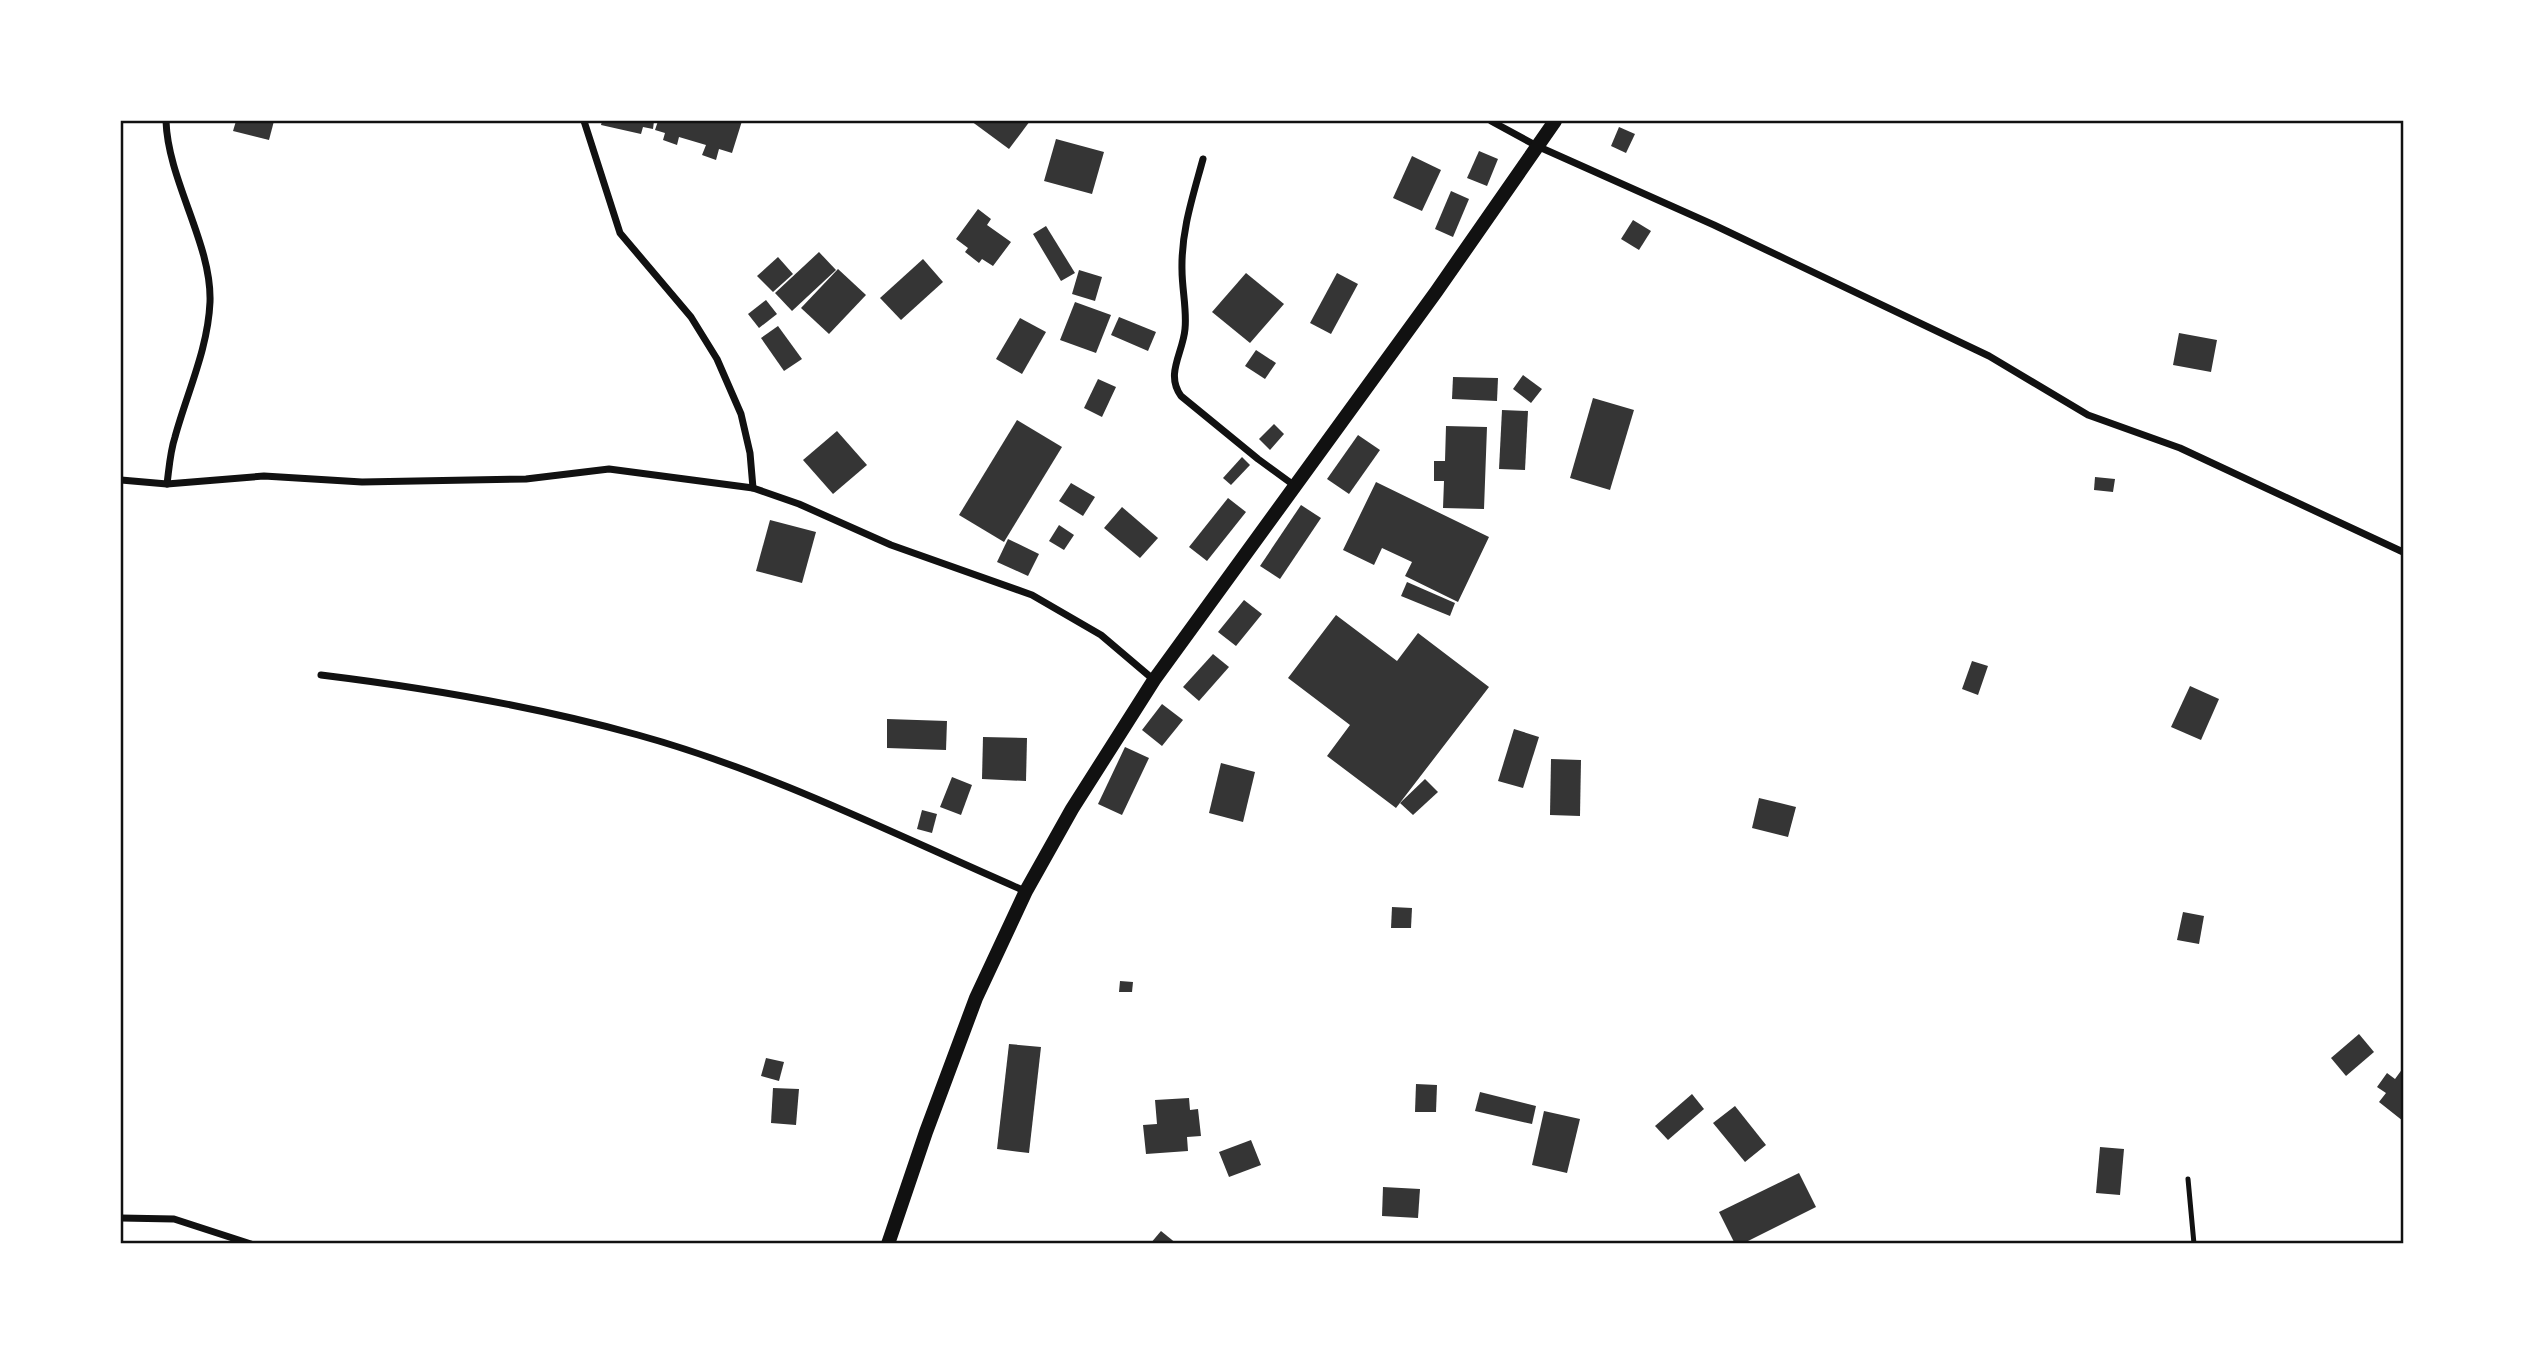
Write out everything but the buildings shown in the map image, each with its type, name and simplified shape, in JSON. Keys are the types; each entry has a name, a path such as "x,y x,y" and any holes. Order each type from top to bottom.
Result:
{"main road":[{"path":"888,1244 976,998 1026,891 1072,809 1154,680 1436,292 1555,121"}],"street":[{"path":"166,121 174,166 206,270 210,301 203,348 174,440 167,484"},
{"path":"584,121 620,233 691,317 717,359 741,414 750,453 753,488"},
{"path":"1491,121 1537,146 1863,295 1989,356 2088,415 2180,449 2403,552"},
{"path":"1203,159 1183,240 1185,328 1176,367 1175,387 1181,396 1295,486"},
{"path":"121,480 167,484 264,476 362,482 526,479 610,469 753,488 891,545 1032,595 1101,635 1154,680"},
{"path":"321,675 407,685 638,735 781,785 1026,891"},
{"path":"121,1218 174,1219 251,1244"}],"lane":[{"path":"2188,1179 2194,1244"}]}
